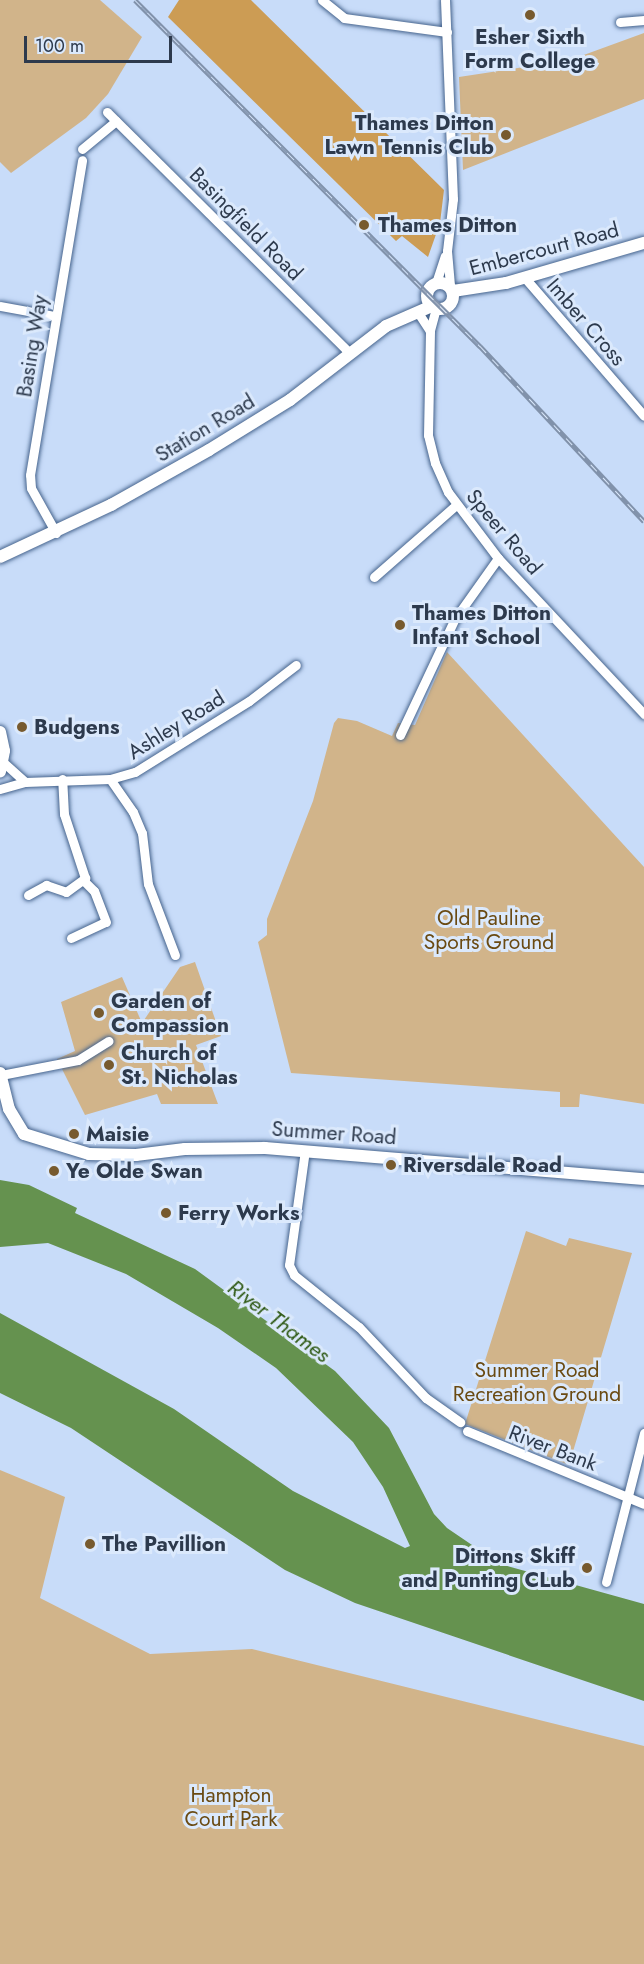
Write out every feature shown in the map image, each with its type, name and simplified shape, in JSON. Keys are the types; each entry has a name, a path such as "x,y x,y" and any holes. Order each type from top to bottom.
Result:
{"main road":[{"name":"Embercourt Road","path":"451,288 525,278 644,243"},
{"path":"436,283 451,288 449,306 432,304 430,287 436,283"},
{"name":"Station Road","path":"0,557 56,532 146,486 267,415 386,326 432,304"},
{"path":"0,732 2,767"},
{"name":"Summer Road","path":"0,1074 9,1109 24,1134 67,1150 104,1155 185,1149 304,1150 644,1179"}],"street":[{"path":"322,0 344,18 447,32"},
{"path":"436,283 447,251 453,199 446,0"},
{"path":"620,22 644,20"},
{"name":"Basingfield Road","path":"107,112 350,353"},
{"path":"82,149 116,121"},
{"name":"Basing Way","path":"56,532 30,482 82,160"},
{"path":"447,251 451,288"},
{"name":"Imber Cross","path":"525,278 644,416"},
{"name":"Speer Road","path":"432,304 428,435 435,463 456,505 498,558 644,714"},
{"path":"0,306 55,316"},
{"path":"417,311 430,331"},
{"path":"374,577 379,566 456,505"},
{"path":"400,735 454,620 498,558"},
{"name":"Ashley Road","path":"0,789 25,782 110,778 135,772 296,665"},
{"path":"2,767 25,782"},
{"path":"110,778 133,812 142,833 148,884 175,955"},
{"path":"62,779 64,813 84,869 84,881 94,891 106,922 71,938"},
{"path":"28,895 46,885 66,892 84,881"},
{"path":"0,1074 78,1060 109,1041"},
{"path":"304,1150 289,1266 294,1275 359,1327 426,1398 460,1422"},
{"name":"River Bank","path":"467,1431 644,1504"},
{"path":"606,1582 644,1432"}],"green space":[{"path":"0,0 100,0 142,37 108,94 86,118 11,173 0,162"},
{"name":"Thames Ditton Lawn Tennis Club","path":"644,33 644,99 463,170 459,77 570,60"},
{"name":"Old Pauline Sports Ground","path":"447,652 644,867 644,1104 580,1094 579,1107 560,1107 560,1092 291,1073 258,942 267,935 267,919 313,801 334,723 338,718 357,721 392,736 398,723 415,725"},
{"path":"195,962 221,1036 196,1045 218,1104 161,1104 157,1094 85,1115 57,1059 75,1051 61,1002 122,977 142,1023 180,967"},
{"name":"Summer Road Recreation Ground","path":"526,1231 566,1246 569,1238 632,1253 569,1465 465,1424"},
{"name":"Hampton Court Park","path":"0,1470 65,1497 40,1598 150,1654 252,1649 644,1746 644,1964 0,1964"}],"shaded area":[{"path":"179,0 251,0 444,190 440,223 428,257 402,236 396,241 168,17"},
{"path":"0,1180 29,1185 77,1208 75,1213 195,1269 335,1371 389,1428 434,1514 447,1528 500,1564 644,1604 644,1701 355,1603 285,1570 71,1428 0,1393 0,1313 174,1409 293,1491 405,1548 410,1546 383,1487 353,1442 276,1368 218,1328 126,1274 48,1243 0,1247"}],"railway":[{"path":"135,0 480,346 644,521"}],"place":[{"name":"Esher Sixth Form College","path":"530,15"},
{"name":"Thames Ditton Lawn Tennis Club","path":"506,135"},
{"name":"Thames Ditton","path":"364,225"},
{"name":"Thames Ditton Infant School","path":"400,625"},
{"name":"Budgens","path":"22,727"},
{"name":"Garden of Compassion","path":"99,1013"},
{"name":"Church of St. Nicholas","path":"109,1065"},
{"name":"Maisie","path":"74,1134"},
{"name":"Riversdale Road","path":"391,1165"},
{"name":"Ye Olde Swan","path":"54,1171"},
{"name":"Ferry Works","path":"166,1213"},
{"name":"The Pavillion","path":"90,1544"},
{"name":"Dittons Skiff and Punting CLub","path":"587,1568"}],"water label":[{"name":"River Thames","path":"279,1321"}]}
